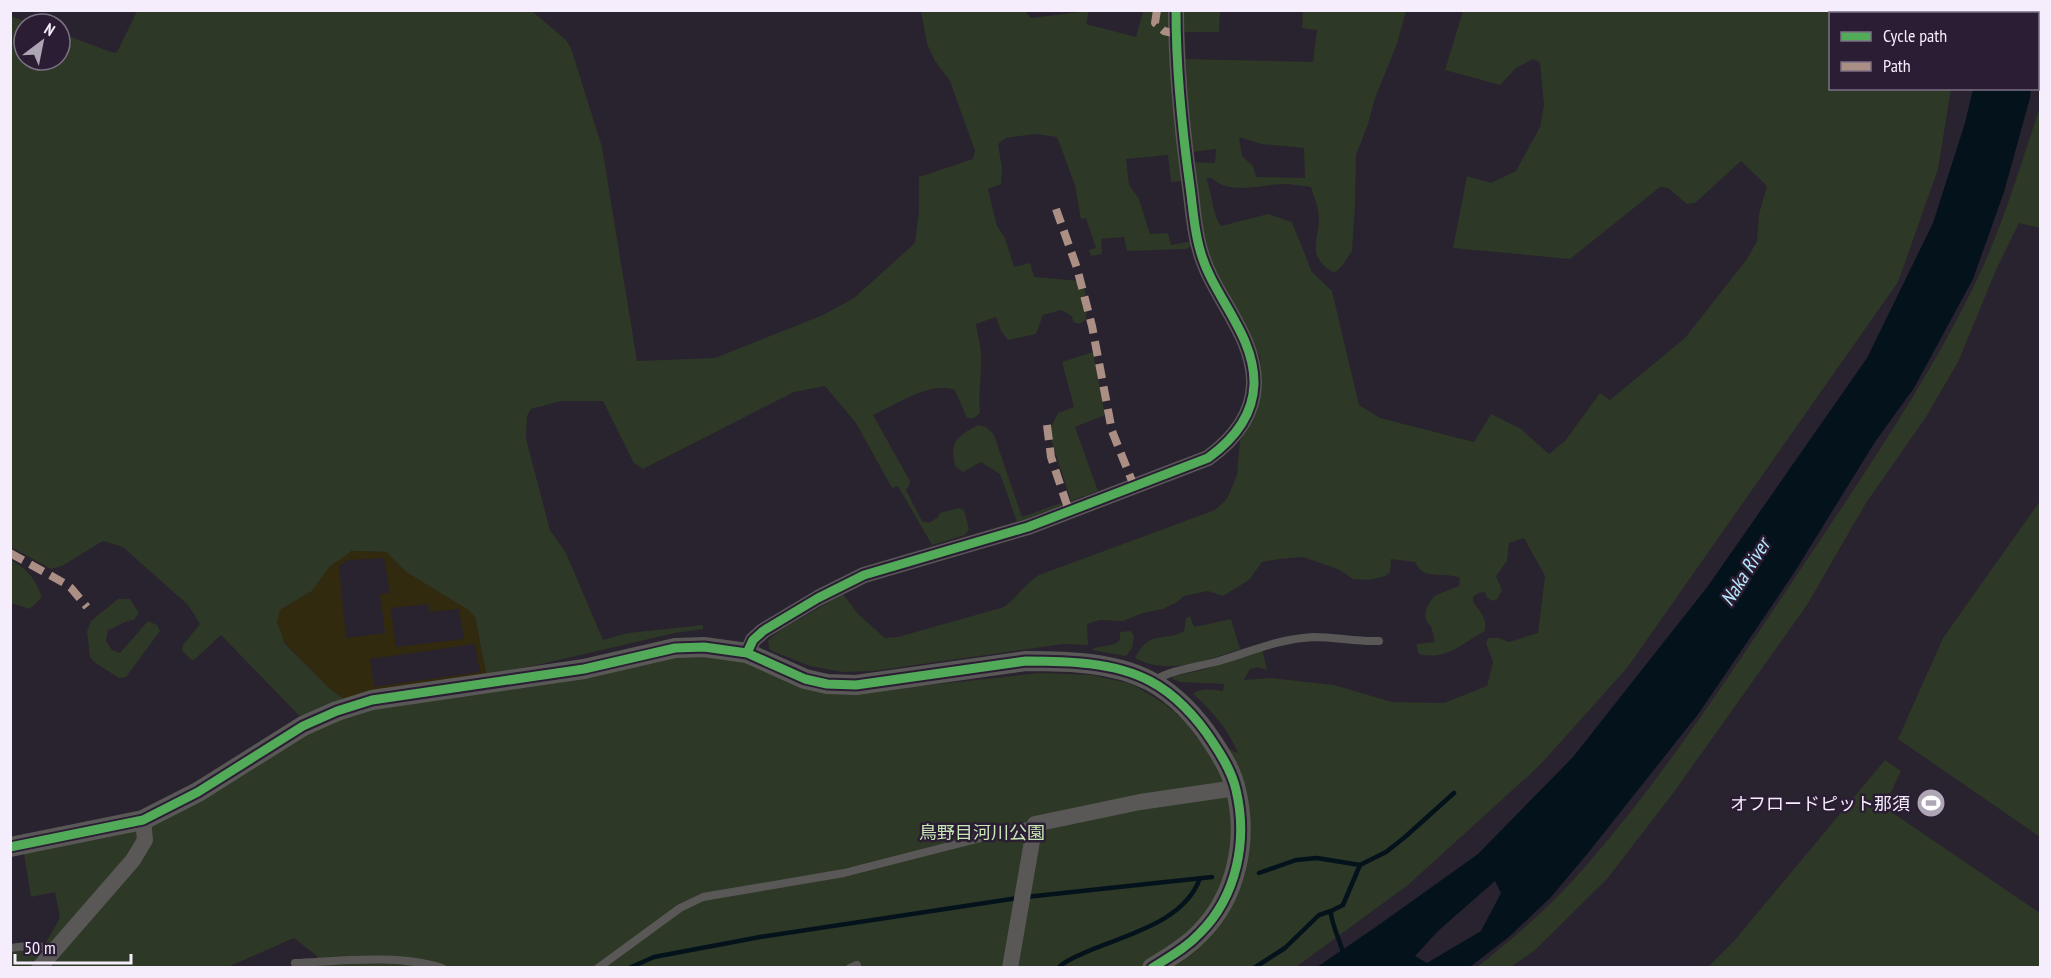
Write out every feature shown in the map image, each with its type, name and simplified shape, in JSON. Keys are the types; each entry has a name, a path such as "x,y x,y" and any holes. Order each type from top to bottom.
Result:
{"street":[{"path":"747,653 753,640 763,631 818,598 864,575 1028,527 1209,459 1232,439 1246,417 1252,401 1253,368 1247,347 1206,268 1198,244 1179,92 1176,10"},
{"path":"10,847 143,820 198,792 303,726 337,711 372,700 584,669 675,648 704,647 747,653 805,679 827,684 856,686 1026,661 1054,661 1123,670 1152,682 1180,703 1203,727 1224,759 1236,788 1240,821 1240,851 1235,875 1226,896 1202,932 1182,950 1152,968"},
{"path":"1010,968 1035,825 1140,802 1236,788"},
{"path":"39,968 133,860 146,840 143,820"}],"lane":[{"path":"1152,682 1165,674 1286,640 1316,637 1361,642 1379,641"},
{"path":"598,968 680,908 704,897 844,873 1035,825"},
{"path":"10,948 34,945 54,950"},
{"path":"295,963 391,961 431,964 442,968"}],"green space":[{"name":"鳥野目河川公園","path":"137,11 532,11 566,40 571,48 602,147 637,361 715,358 823,315 854,298 915,243 919,211 919,177 973,159 975,151 950,81 935,61 927,44 921,11 1025,11 1031,18 1089,11 1086,24 1136,37 1143,11 1220,11 1219,32 1184,32 1186,59 1313,62 1317,30 1302,28 1303,11 1406,11 1397,44 1375,98 1356,155 1352,251 1342,266 1334,273 1324,266 1316,252 1319,220 1311,187 1282,184 1235,188 1212,178 1206,178 1215,215 1221,226 1268,214 1292,222 1312,272 1332,291 1359,405 1380,418 1474,442 1491,414 1521,429 1549,454 1565,441 1600,393 1610,400 1685,338 1747,259 1757,241 1759,214 1767,186 1741,161 1695,203 1687,204 1668,188 1660,187 1570,259 1453,248 1467,176 1491,183 1516,171 1540,127 1544,105 1540,63 1533,59 1516,68 1500,85 1445,70 1463,11 1969,11 1829,12 1829,90 1951,90 1938,169 1898,282 1627,668 1539,766 1408,885 1296,967 317,968 317,956 294,938 230,966 222,967 11,968 10,951 25,948 42,949 60,918 55,892 31,897 24,854 109,837 173,814 310,727 221,635 194,660 190,659 182,650 183,645 200,624 188,605 123,547 103,541 62,566 51,569 11,547 11,16 12,72 72,72 72,37 114,53 117,52","holes":["1035,134 1057,137 1075,185 1081,219 1086,218 1096,248 1089,250 1091,256 1102,254 1101,239 1124,237 1127,251 1186,249 1191,246 1192,241 1171,245 1168,233 1150,234 1139,199 1129,185 1126,159 1168,155 1171,182 1191,180 1207,254 1260,357 1262,386 1252,419 1240,441 1237,475 1227,499 1215,510 1039,575 1004,607 898,637 885,638 858,614 843,594 782,629 768,640 769,648 810,666 842,672 873,671 1063,644 1088,645 1087,624 1100,620 1123,621 1143,613 1163,609 1184,596 1208,591 1223,596 1249,580 1262,562 1303,557 1340,570 1353,579 1370,580 1385,576 1390,572 1391,559 1415,562 1419,568 1429,574 1460,578 1459,586 1435,596 1427,607 1425,615 1431,626 1435,642 1416,644 1419,654 1438,655 1454,650 1485,631 1484,619 1473,602 1473,597 1485,592 1487,598 1493,601 1498,598 1502,590 1496,576 1507,561 1509,543 1524,538 1545,576 1538,633 1509,642 1499,638 1488,638 1486,643 1493,662 1487,686 1444,703 1392,702 1334,685 1271,678 1244,680 1250,669 1257,667 1267,670 1262,649 1203,670 1173,676 1172,679 1181,682 1224,684 1223,691 1203,690 1193,694 1219,721 1238,753 1196,737 1188,724 1165,704 1132,684 1092,675 1040,673 855,693 727,655 672,656 359,710 328,687 284,643 280,610 312,591 351,551 386,552 406,572 475,617 486,674 703,629 703,625 628,633 603,640 566,553 550,530 526,439 527,416 531,409 561,401 603,401 634,463 643,469 794,392 825,386 856,423 892,488 898,486 932,545 965,535 969,529 964,510 959,508 940,513 929,523 922,521 906,490 910,481 873,415 924,391 945,388 955,390 967,418 974,418 980,413 981,348 976,324 996,317 1001,331 1008,340 1036,334 1043,315 1061,310 1072,316 1073,322 1079,324 1086,320 1086,295 1080,281 1034,277 1030,263 1014,267 1005,238 997,226 988,189 1001,184 1002,168 998,144 1006,138","1239,137 1261,144 1304,148 1305,178 1256,177 1253,166 1242,156","1216,149 1215,163 1192,162 1192,152"]},
{"path":"2040,107 2040,228 2019,223 1997,268 1958,362 1926,417 1866,503 1807,605 1674,792 1607,879 1534,951 1511,967 1477,967 1546,908 1611,837 1709,705 1856,486 1907,407 1954,326 1975,284 2002,219"},
{"path":"1093,352 1105,415 1075,427 1098,491 1071,501 1052,442 1052,425 1058,413 1074,407 1062,362"},
{"path":"978,425 986,427 994,435 1022,517 1061,503 1062,505 1017,522 1000,474 981,462 963,472 955,466 953,451 956,441"},
{"path":"2040,501 2040,837 1898,739 1943,638"},
{"path":"10,559 30,575 42,597 30,609 11,603"},
{"path":"118,599 130,599 139,613 134,620 108,630 106,641 112,650 120,653 148,621 157,625 160,631 126,677 119,678 90,657 87,631 91,621"},
{"path":"1190,616 1194,627 1231,619 1240,649 1201,661 1174,666 1160,666 1135,658 1140,649 1151,640 1184,631 1186,619"},
{"path":"1131,631 1134,637 1132,648 1126,656 1092,650 1115,644 1120,640 1120,632"},
{"path":"1885,760 1901,771 1884,807 2040,913 2040,967 1708,967 1734,941"}],"sand":[{"path":"352,551 386,552 406,572 467,609 475,617 486,674 348,702 328,687 285,643 277,623 280,610 312,591 329,567","holes":["384,558 390,593 380,594 385,633 346,638 339,566 348,560","428,604 430,612 459,609 464,639 396,647 391,608","475,644 480,672 374,687 370,659"]}],"water":[{"name":"Naka River","path":"1973,90 2031,90 2004,192 1973,279 1914,388 1875,442 1794,573 1699,713 1588,853 1551,897 1510,936 1470,967 1317,967 1478,854 1573,757 1708,586 1867,358 1933,223 1965,123","holes":["1495,881 1501,893 1481,931 1427,963 1415,956 1438,931"]}],"waterway":[{"path":"1342,949 1331,911 1343,905 1360,865 1386,852 1454,793"},
{"path":"1259,873 1296,860 1317,858 1360,865"},
{"path":"1026,897 1212,877"},
{"path":"1058,968 1065,962 1138,932 1169,915 1193,893 1200,878"},
{"path":"629,968 654,957 760,937 1018,898"},
{"path":"1254,968 1285,948 1319,915 1331,911"}],"marked path":[{"path":"1157,10 1155,23 1164,31 1177,34"},
{"path":"1056,209 1077,268 1092,326 1112,431 1134,486"},
{"path":"1047,425 1051,457 1069,511"},
{"path":"10,553 64,583 87,607"}],"cycle path":[{"path":"747,653 753,640 763,631 818,598 864,575 1028,527 1208,458 1226,443 1240,426 1246,417 1253,396 1252,366 1248,348 1206,267 1198,242 1182,121 1176,10"},
{"path":"10,847 143,820 198,792 303,726 337,711 372,700 584,669 675,648 704,647 747,653 805,679 827,684 856,685 1026,661 1090,664 1136,675 1159,686 1177,700 1200,724 1216,747 1236,790 1241,828 1240,847 1231,885 1223,902 1213,918 1195,938 1152,968"}],"place":[{"name":"オフロードピット那須","path":"1931,803"}]}
